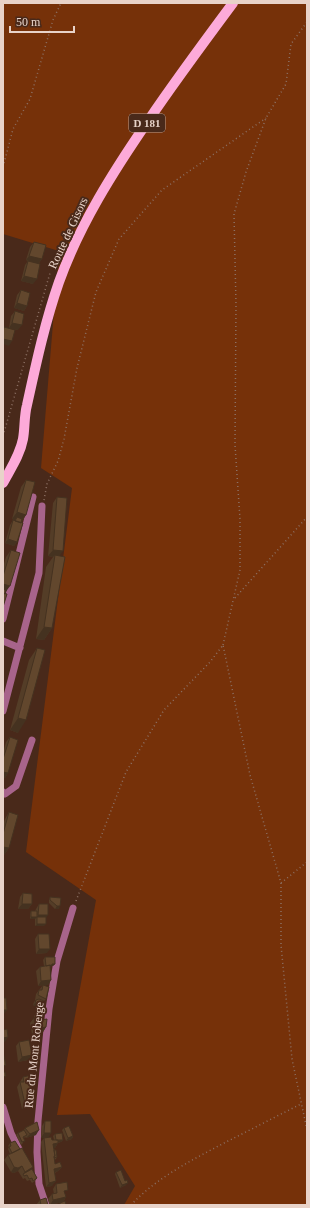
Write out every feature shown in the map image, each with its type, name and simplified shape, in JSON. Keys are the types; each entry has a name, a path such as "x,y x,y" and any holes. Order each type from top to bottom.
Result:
{"main road":[{"name":"Route de Gisors","path":"3,483 16,459 23,439 26,411 40,347 59,283 85,222 125,156 156,110 199,48 233,3"}],"street":[{"path":"3,618 34,497"},
{"path":"3,711 39,573 42,506"},
{"path":"3,641 20,648"},
{"path":"4,795 16,786 32,740"},
{"name":"Rue du Mont Roberge","path":"46,1205 39,1184 37,1137 49,1009 57,961 73,908"},
{"path":"3,1107 11,1133 25,1158"},
{"path":"32,1171 39,1184"}],"path":[{"path":"3,167 13,129 30,99 53,20 61,3"},
{"path":"307,22 291,44 286,84 266,118 246,172 234,214 236,305 235,445 240,519 240,570 223,645 250,775 281,883 281,945 292,1059 307,1130"},
{"path":"42,506 47,484 58,461 64,440 77,368 96,292 119,240 162,190 266,118"},
{"path":"3,436 50,273"},
{"path":"233,599 307,517"},
{"path":"73,908 126,772 164,710 210,662 223,645"},
{"path":"281,883 307,862"},
{"path":"131,1205 138,1197 171,1172 301,1104"}],"shaded area":[{"path":"3,3 307,3 307,1205 124,1205 135,1186 90,1114 57,1115 96,900 26,852 72,488 41,468 59,251 3,234"}],"building":[{"path":"34,242 46,245 42,259 29,256"},
{"path":"28,261 40,264 37,279 24,276"},
{"path":"21,290 30,293 27,306 17,303"},
{"path":"15,311 24,314 22,325 12,323"},
{"path":"4,327 15,330 12,341 3,339"},
{"path":"26,480 35,482 26,515 17,512"},
{"path":"57,497 67,498 63,551 53,550"},
{"path":"17,517 22,519 21,523 15,521"},
{"path":"13,520 23,523 17,542 8,539"},
{"path":"11,550 20,553 10,586 3,584 3,576"},
{"path":"55,555 65,557 52,628 44,627"},
{"path":"3,589 6,590 5,594 3,593"},
{"path":"3,593 7,594 3,607"},
{"path":"37,648 45,650 26,720 18,718"},
{"path":"10,737 18,740 8,773 3,772 3,759"},
{"path":"9,812 18,815 9,848 3,847 3,834"},
{"path":"23,893 32,894 32,904 22,904"},
{"path":"50,897 61,898 60,906 57,906 50,900"},
{"path":"39,904 48,904 48,915 38,915"},
{"path":"31,911 37,911 37,917 31,917"},
{"path":"37,917 46,917 46,924 37,924"},
{"path":"38,934 49,934 50,949 39,949"},
{"path":"45,957 55,957 55,964 46,966"},
{"path":"50,965 51,980 41,981 40,967"},
{"path":"43,985 49,987 46,999 38,995 39,990 42,990"},
{"path":"3,998 6,998 7,1010 3,1010"},
{"path":"39,999 44,1001 43,1006 35,1003 36,1000"},
{"path":"37,1011 40,1011 41,1020 47,1019 46,1027 35,1029 34,1018 38,1017"},
{"path":"7,1029 8,1037 3,1038 3,1030"},
{"path":"29,1040 32,1055 22,1057 19,1042"},
{"path":"3,1052 6,1065 3,1066"},
{"path":"3,1072 5,1072 6,1076 3,1077"},
{"path":"32,1075 34,1084 30,1085 35,1102 25,1104 20,1082 24,1082 23,1077"},
{"path":"45,1121 51,1121 51,1133 44,1133"},
{"path":"37,1122 39,1130 30,1134 25,1128"},
{"path":"69,1126 73,1136 68,1138 64,1128"},
{"path":"24,1130 27,1135 23,1137 25,1141 22,1142 18,1133"},
{"path":"62,1133 63,1140 56,1140 55,1134"},
{"path":"51,1137 52,1140 58,1140 58,1143 53,1144 55,1164 60,1162 62,1167 54,1169 56,1181 49,1183 44,1138"},
{"path":"15,1141 20,1149 12,1153 9,1147 11,1146 10,1143"},
{"path":"22,1148 33,1167 25,1172 22,1166 18,1168 14,1167 8,1155"},
{"path":"54,1150 56,1150 57,1157 54,1158 55,1156"},
{"path":"32,1169 37,1178 33,1181 32,1178 29,1179 27,1175 24,1176 23,1174"},
{"path":"121,1170 125,1181 127,1180 128,1183 122,1185 116,1172"},
{"path":"67,1182 68,1190 64,1191 66,1197 53,1200 52,1194 57,1193 56,1184"},
{"path":"46,1198 48,1205 41,1205 40,1200"},
{"path":"65,1201 66,1205 60,1205 60,1203"}]}
